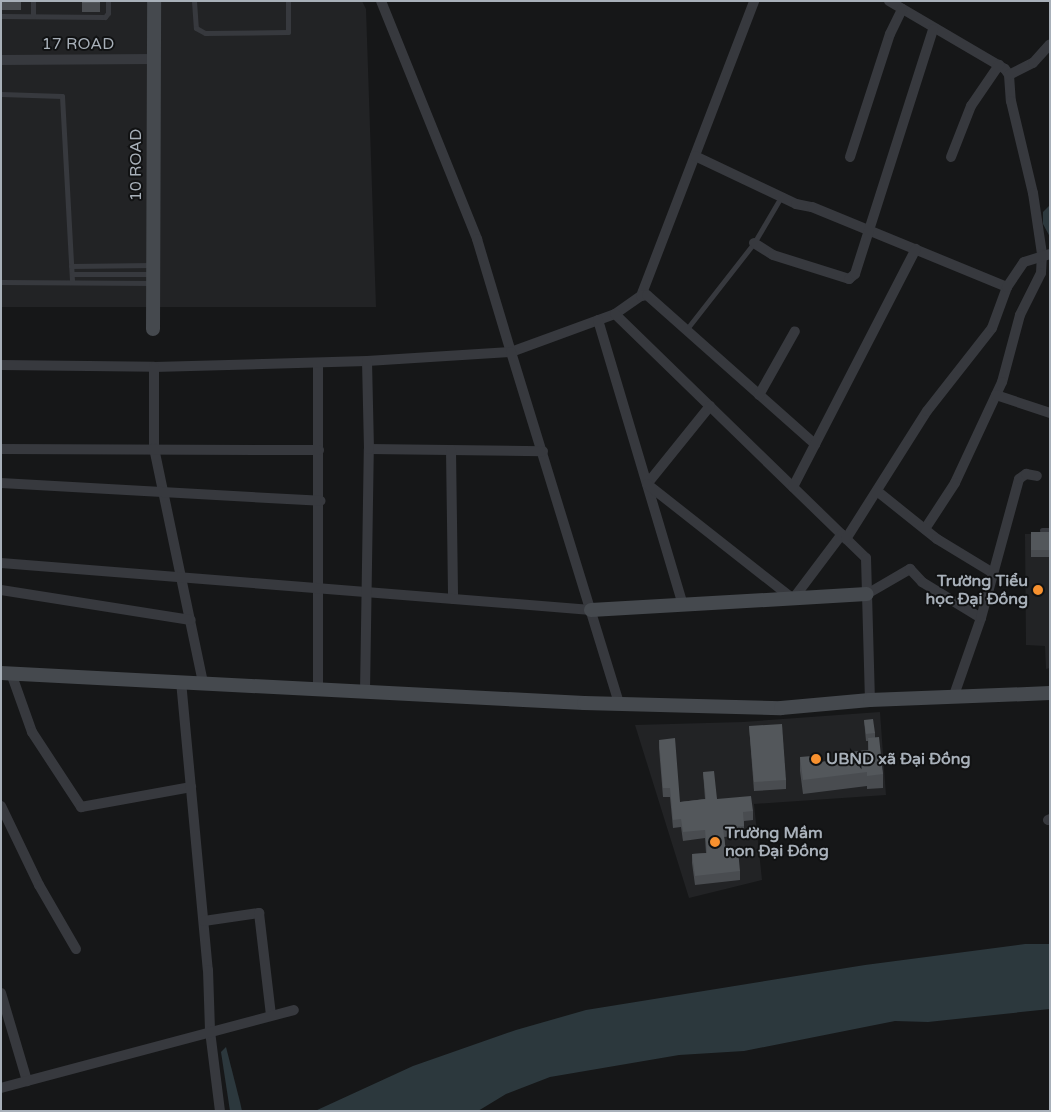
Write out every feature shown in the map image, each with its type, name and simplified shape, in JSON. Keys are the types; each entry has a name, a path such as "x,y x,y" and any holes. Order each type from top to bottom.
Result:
{"main road":[{"name":"10 ROAD","path":"153,329 154,1"},
{"path":"590,610 867,594"},
{"path":"6,673 619,704 781,708 870,700 1050,693"}],"street":[{"path":"381,1 477,239 619,704"},
{"path":"1,366 154,366 368,362 512,352 615,314 641,296 754,1"},
{"path":"889,1 934,29 999,65 1009,75 1011,101 1046,254 1041,273 1020,315 996,395 955,483 924,529"},
{"path":"850,157 890,34 902,8"},
{"path":"754,243 773,255 849,279 855,274 934,29"},
{"path":"1009,75 1032,63 1047,44 1050,44"},
{"name":"17 ROAD","path":"1,60 154,59"},
{"path":"951,157 971,106 999,65"},
{"path":"695,156 781,197 1007,286"},
{"path":"793,487 815,444 840,402 916,249"},
{"path":"647,484 793,599 844,536 877,491 927,411 992,328 1007,286 1024,262 1046,254"},
{"path":"641,296 647,296 815,444"},
{"path":"615,314 866,558 870,700"},
{"path":"598,320 683,605"},
{"path":"759,395 796,331"},
{"path":"365,692 369,449 368,362"},
{"path":"318,363 320,501 318,688"},
{"path":"154,366 154,450 203,682"},
{"path":"996,395 1050,413"},
{"path":"647,484 710,406"},
{"path":"1,449 319,450"},
{"path":"369,449 543,451"},
{"path":"451,450 453,599"},
{"path":"953,698 981,618 1019,479 1026,474 1037,476"},
{"path":"1,483 320,501"},
{"path":"877,491 924,529 993,573"},
{"path":"1,562 590,610"},
{"path":"867,594 910,569 922,582 981,618"},
{"path":"1,590 191,620"},
{"path":"6,673 32,732 81,807 191,787"},
{"path":"181,681 204,921 210,1031 220,1111"},
{"path":"1,806 39,885 76,949"},
{"path":"204,921 259,913 271,1015"},
{"path":"1,993 27,1081"},
{"path":"1,1088 294,1010"}],"lane":[{"path":"33,1 33,16"},
{"path":"1,16 105,16 108,13 108,1"},
{"path":"194,1 196,28 205,33 288,32 288,1"},
{"path":"1,94 62,96 72,282"},
{"path":"686,330 754,243 781,197"},
{"path":"71,266 153,274"},
{"path":"72,274 153,274"},
{"path":"1,282 72,282 153,274"},
{"path":"1042,530 1050,530"}],"shaded area":[{"path":"1,1 362,1 366,9 376,307 1,307"},
{"path":"1050,205 1050,237 1043,224 1043,212"},
{"name":"Trường Tiểu học Đại Đồng","path":"1025,534 1050,534 1050,668 1046,669 1045,646 1026,645"},
{"path":"880,712 886,795 754,804 762,880 689,898 635,725 743,722"},
{"path":"1025,944 1050,944 1050,1009 928,1022 895,1021 744,1051 679,1055 550,1077 506,1094 478,1111 315,1111 413,1066 516,1030 586,1010 865,965"},
{"path":"226,1047 242,1111 230,1111 221,1052"}],"building":[{"path":"82,1 100,1 100,3 82,3"},
{"path":"1031,532 1050,532 1050,550 1031,550"},
{"path":"873,719 875,733 866,734 864,720"},
{"path":"782,724 786,780 754,782 749,726"},
{"path":"879,737 883,774 867,776 867,772 803,780 800,757 812,756 813,763 852,758 851,752 869,750 868,738"},
{"path":"675,738 680,802 706,799 703,772 714,771 717,799 751,796 753,811 743,812 744,826 723,828 726,852 738,850 740,871 695,876 692,854 707,853 705,830 683,832 681,819 673,820 670,788 663,788 659,740"}],"place":[{"name":"Trường Tiểu học Đại Đồng","path":"1038,590"},
{"name":"UBND xã Đại Đồng","path":"816,759"},
{"name":"Trường Mầm non Đại Đồng","path":"715,842"}]}
